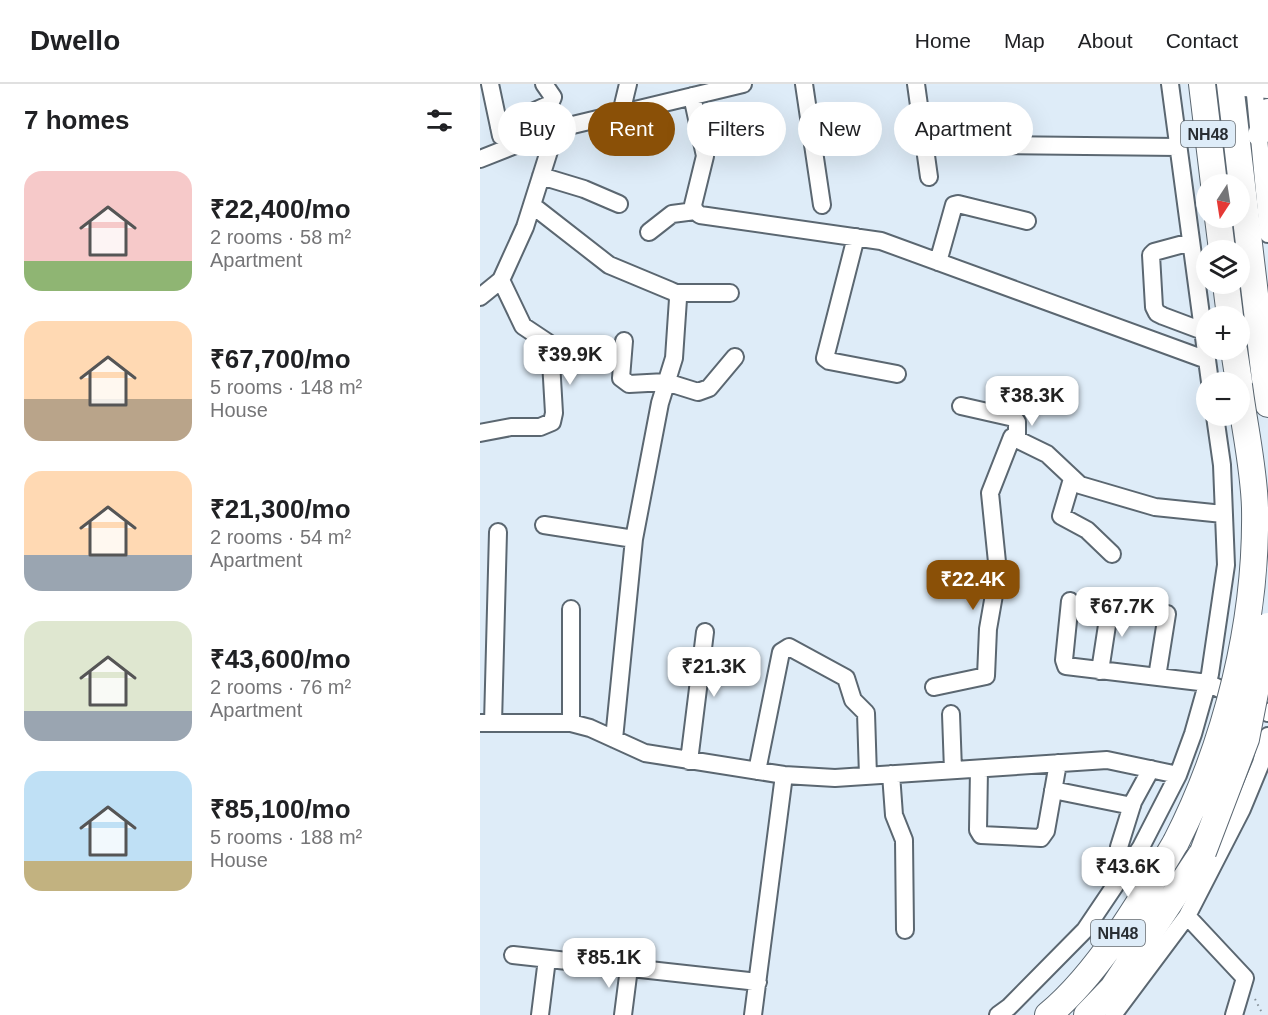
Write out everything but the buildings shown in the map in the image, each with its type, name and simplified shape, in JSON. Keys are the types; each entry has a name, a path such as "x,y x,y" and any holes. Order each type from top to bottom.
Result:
{"highway":[{"name":"NH48","path":"1202,84 1213,174"},
{"name":"NH48","path":"1248,85 1268,404"},
{"name":"NH48","path":"1048,1015 1093,967 1141,901 1197,801 1228,713 1251,594 1255,507 1244,426"},
{"name":"NH48","path":"1087,1015 1113,988 1203,852 1246,739 1268,626"}],"main road":[{"path":"1262,148 1268,110"}],"street":[{"path":"490,84 498,122"},
{"path":"544,84 553,97 551,102"},
{"path":"624,102 628,84"},
{"path":"667,102 743,84"},
{"path":"804,84 822,205"},
{"path":"916,84 929,177"},
{"path":"1170,84 1200,306"},
{"path":"1248,85 1262,148 1268,234"},
{"path":"692,96 705,156 693,205 695,211 700,215 881,241 1196,356"},
{"path":"1033,145 1178,147"},
{"path":"480,159 498,152"},
{"path":"480,297 501,280 525,227 547,156"},
{"path":"541,176 584,189 619,204"},
{"path":"938,262 954,205 958,204 1027,221"},
{"path":"532,205 609,265 676,293 730,293"},
{"path":"649,232 672,214 695,211"},
{"path":"856,237 825,358 897,374"},
{"path":"1191,242 1154,252 1151,255 1154,307 1162,316 1196,328"},
{"path":"480,433 511,427 540,427 552,422 554,413 550,344 524,326 501,280"},
{"path":"614,739 634,539 660,403 675,351 678,299 676,293"},
{"path":"624,341 621,378 624,383 666,382 698,392 709,388 735,357"},
{"path":"1207,360 1209,372"},
{"path":"961,406 1014,418 1017,422 1017,439"},
{"path":"998,1015 1009,1007 1085,930 1141,847 1178,775 1193,735 1206,687 1226,565 1222,465 1216,426"},
{"path":"934,687 986,676 988,629 998,572 990,493 1009,440 1017,439 1047,454 1080,485 1149,506 1224,514"},
{"path":"1072,479 1061,516 1087,530 1112,554"},
{"path":"544,525 634,539"},
{"path":"498,532 487,723 572,723 590,728 645,753 784,775 835,778 1107,760 1178,775"},
{"path":"1100,671 1110,599"},
{"path":"1070,601 1064,663 1071,668 1157,677 1206,687 1268,713"},
{"path":"571,609 572,723"},
{"path":"1157,677 1167,614"},
{"path":"689,760 705,632"},
{"path":"757,771 782,652 789,647 846,678 853,700 866,713 868,776"},
{"path":"951,714 953,770"},
{"path":"1113,1015 1187,916 1242,809 1261,763 1268,736"},
{"path":"979,769 978,830 981,835 1041,838 1046,831 1058,763"},
{"path":"1119,847 1132,806 1151,769"},
{"path":"891,774 894,815 904,840 905,930"},
{"path":"753,1015 784,775"},
{"path":"1053,790 1132,806"},
{"path":"1187,916 1245,978 1234,1015"},
{"path":"513,956 758,982"},
{"path":"540,1015 547,959"},
{"path":"623,1015 629,968"}]}
